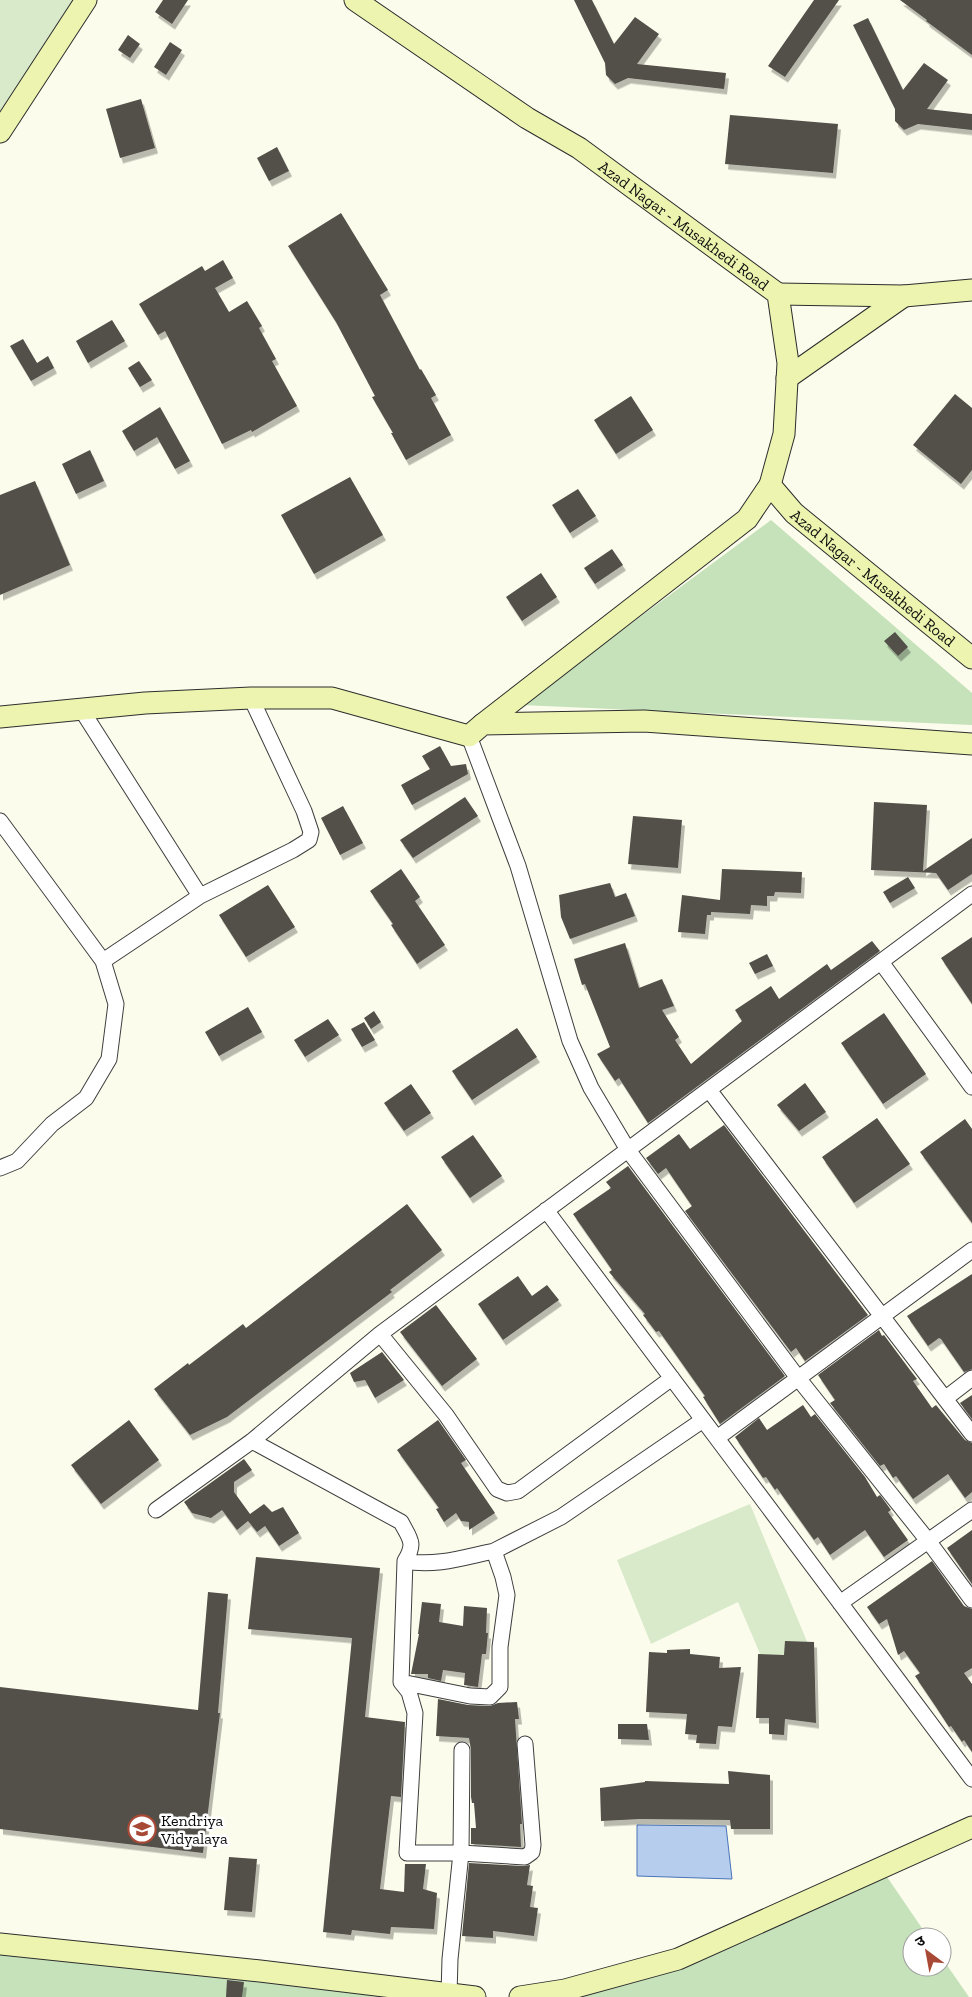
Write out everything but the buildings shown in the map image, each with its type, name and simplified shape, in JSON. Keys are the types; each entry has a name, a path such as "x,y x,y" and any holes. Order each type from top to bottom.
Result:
{"street":[{"path":"0,132 86,0"},
{"name":"Azad Nagar - Musakhedi Road","path":"356,0 527,118 579,148 778,294 788,363 784,434 770,485 794,513 972,658"},
{"path":"778,294 904,296 972,290"},
{"path":"787,378 904,296"},
{"path":"476,730 747,519 770,485"},
{"path":"103,962 200,896 293,850 309,840 311,832 304,811 250,698"},
{"path":"0,717 145,703 250,698 332,698 476,730 644,722 972,744"},
{"path":"81,710 200,896"},
{"path":"476,730 570,1041 591,1088 628,1150 798,1378 929,1542 972,1600"},
{"path":"0,821 103,962 116,1004 109,1059 86,1098 52,1124 17,1161 0,1168"},
{"path":"156,1510 252,1441 380,1334 972,894"},
{"path":"881,962 972,1087"},
{"path":"709,1090 972,1434"},
{"path":"546,1210 972,1779"},
{"path":"717,1438 972,1250"},
{"path":"380,1334 446,1415 497,1489 507,1493 518,1491 672,1378"},
{"path":"946,1398 972,1378"},
{"path":"405,1561 420,1564 444,1562 494,1551 561,1517 703,1420"},
{"path":"252,1441 401,1522 412,1543 412,1551 405,1561 401,1682 409,1692 415,1713 407,1853 461,1852 525,1856 532,1852 525,1744"},
{"path":"840,1603 972,1510"},
{"path":"401,1682 470,1696 490,1697 500,1686 500,1647 507,1594 504,1577 494,1551"},
{"path":"449,1995 450,1959 461,1852 462,1750"},
{"path":"520,1997 565,1990 678,1958 972,1827"},
{"path":"0,1944 260,1971 475,1997"}],"green space":[{"path":"0,0 84,0 0,131"},
{"path":"771,520 972,693 972,725 521,705"},
{"path":"750,1504 813,1656 769,1675 738,1602 651,1644 617,1560"},
{"path":"881,1868 921,1927 902,1927 902,1977 952,1977 952,1972 969,1997 520,1997 678,1959"},
{"path":"0,1944 475,1997 0,1997"}],"water":[{"path":"637,1825 726,1826 732,1879 637,1876"}],"place":[{"name":"Kendriya Vidyalaya","path":"142,1829"}]}
